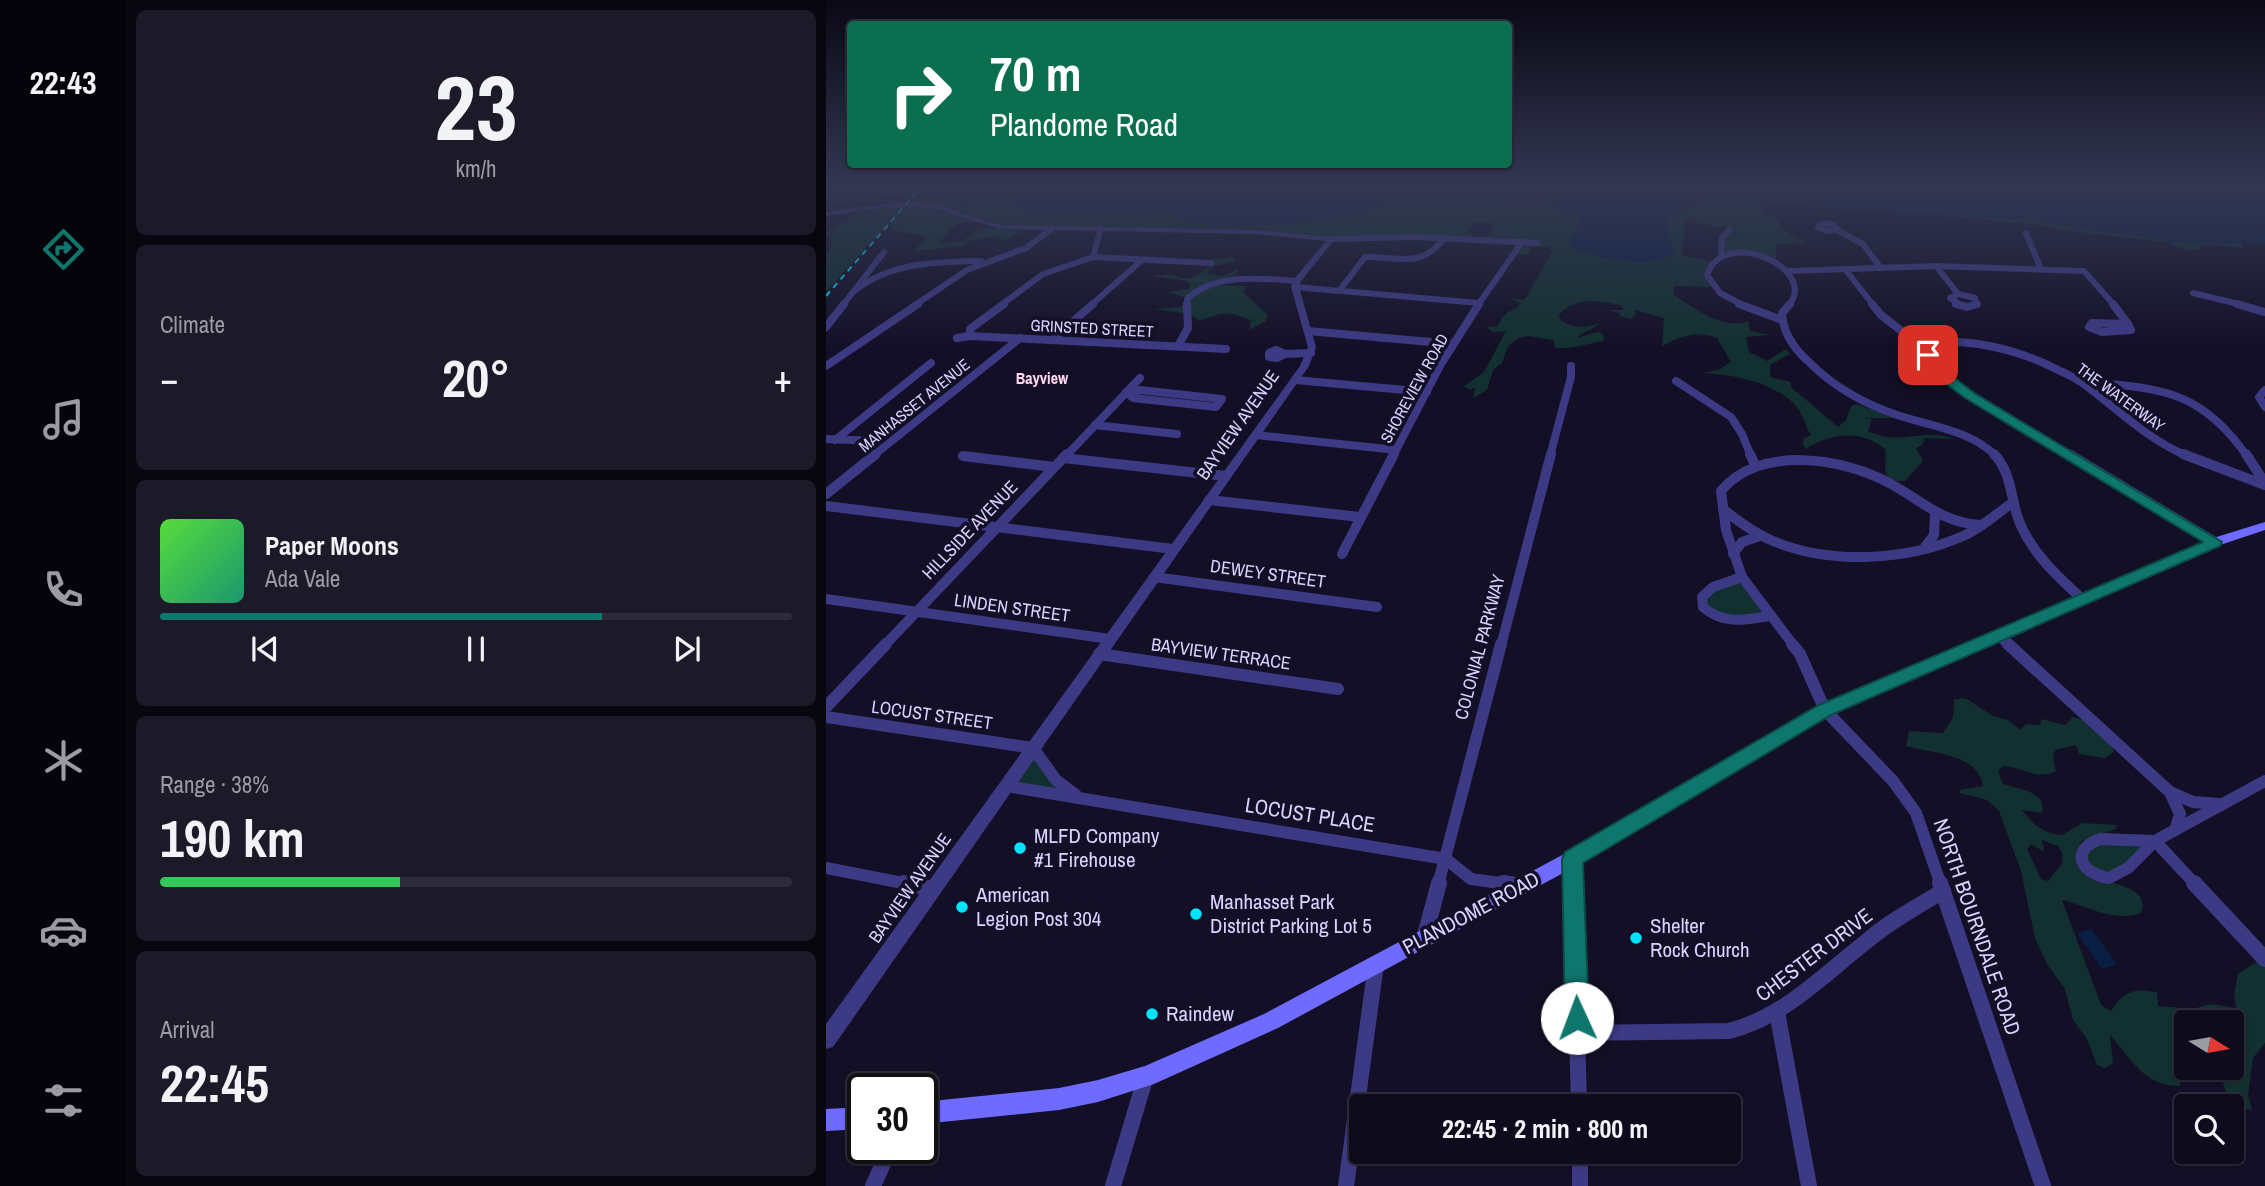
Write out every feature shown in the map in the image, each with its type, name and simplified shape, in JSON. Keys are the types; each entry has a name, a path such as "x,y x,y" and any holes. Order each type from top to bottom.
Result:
{"main road":[{"name":"PLANDOME ROAD","path":"938,1111 1059,1099 1098,1091 1146,1076 1271,1021 1572,859 1825,710 2215,542 2263,528"},
{"path":"826,1120 847,1119"}],"street":[{"path":"826,366 963,272 1026,248 1037,240"},
{"path":"1093,257 1098,240"},
{"path":"1296,284 1330,240"},
{"path":"1339,291 1363,258 1426,258 1436,252 1443,240"},
{"path":"1497,240 1537,243"},
{"path":"1721,254 1722,240"},
{"path":"1860,240 1880,267"},
{"path":"2029,240 2041,269"},
{"name":"SHOREVIEW ROAD","path":"1342,554 1453,344 1522,242"},
{"path":"826,327 884,252"},
{"path":"1782,320 1722,295 1709,281 1707,269 1711,261 1721,254 1757,255 1788,271 1796,283 1796,292 1782,313 1782,320 1798,352 1814,369 1847,392 1907,418 1966,436 1999,458 2009,473 2012,503 2032,546 2060,579 2081,598"},
{"path":"970,336 970,329 1043,274 1093,257 1211,263"},
{"path":"852,292 872,278 894,270 923,264 991,260"},
{"path":"959,261 966,265 963,272"},
{"path":"1052,340 1141,261"},
{"path":"1788,271 1880,267 2084,271 2128,324 2130,331 2098,331 2089,325 2128,324"},
{"path":"1936,267 1958,294"},
{"path":"1845,269 1881,315 1917,343 1947,378 1969,396 2215,542"},
{"path":"1178,346 1188,328 1187,299 1195,290 1208,285 1252,279 1339,291 1479,303"},
{"path":"1285,354 1311,353 1296,284"},
{"path":"2193,293 2213,296 2265,312"},
{"path":"1755,309 1786,307"},
{"path":"1308,331 1453,344"},
{"name":"GRINSTED STREET","path":"957,338 1020,338 1226,349"},
{"name":"MANHASSET AVENUE","path":"826,494 1020,338"},
{"name":"THE WATERWAY","path":"1917,343 1955,339 1989,342 2019,351 2079,381 2123,419 2155,440 2192,458 2265,484"},
{"name":"BAYVIEW AVENUE","path":"826,1040 1295,380 1311,353"},
{"path":"831,440 931,363"},
{"name":"COLONIAL PARKWAY","path":"1423,939 1571,377 1571,366"},
{"name":"HILLSIDE AVENUE","path":"826,707 1140,378"},
{"path":"1295,380 1427,392"},
{"path":"1676,381 1690,393 1730,417 1741,430 1755,465"},
{"path":"2079,381 2153,388 2184,398 2212,417 2235,439 2265,484"},
{"path":"1140,390 1222,399 1216,407 1133,398 1126,392 1140,390"},
{"path":"2265,390 2259,397 2265,407"},
{"path":"1095,425 1177,434"},
{"path":"1256,435 1396,450"},
{"path":"831,440 879,441"},
{"path":"963,456 1054,467"},
{"path":"1063,458 1226,476"},
{"path":"1982,525 1962,524 1935,514 1889,483 1856,470 1803,462 1755,465 1725,484 1721,491 1721,507 1735,522 1760,536 1810,550 1860,556 1908,553 1961,536 1982,525 2012,503"},
{"path":"1209,500 1360,517"},
{"path":"826,506 1173,549"},
{"name":"NORTH BOURNDALE ROAD","path":"1721,507 1742,578 1800,654 1825,710 1909,801 1922,827 2043,1186"},
{"path":"1923,548 1934,536 1935,514"},
{"path":"1733,554 1742,542 1760,536"},
{"name":"DEWEY STREET","path":"1154,577 1377,607"},
{"path":"1742,578 1707,590 1702,597 1703,607 1714,617 1731,621 1770,616"},
{"name":"LINDEN STREET","path":"826,599 1110,639"},
{"path":"1998,635 2170,792 2193,802 2220,804"},
{"name":"BAYVIEW TERRACE","path":"1099,654 1338,689"},
{"name":"LOCUST STREET","path":"826,717 1033,748"},
{"name":"LOCUST PLACE","path":"1033,748 1056,780 1085,799"},
{"path":"2265,781 2155,841 2113,877 2092,873 2081,859 2081,850 2092,840 2155,841 2265,959"},
{"name":"LOCUST PLACE","path":"1006,786 1446,859 1471,879 1522,886"},
{"path":"2170,792 2180,814 2176,828"},
{"path":"1572,859 1579,1094"},
{"path":"826,867 933,889"},
{"name":"CHESTER DRIVE","path":"1577,1032 1729,1031 1752,1026 1777,1012 1884,927 1943,891"},
{"path":"1346,1186 1376,964"},
{"path":"1777,1012 1809,1186"},
{"path":"1113,1186 1146,1076"},
{"path":"873,1186 883,1164"},
{"path":"1580,1164 1580,1186"}],"green space":[{"path":"832,240 872,240 826,292 826,253 830,251"},
{"path":"924,240 942,240 940,243 974,240 966,242 963,246 914,251"},
{"path":"1505,240 1683,240 1682,256 1711,261 1707,275 1713,287 1675,286 1673,294 1709,316 1729,323 1748,321 1750,331 1770,335 1746,337 1749,352 1767,361 1786,349 1790,354 1770,365 1770,377 1791,382 1791,387 1838,427 1846,420 1851,406 1857,404 1896,418 1864,418 1872,419 1868,431 1891,437 1931,435 1955,439 1924,438 1923,444 1916,448 1923,461 1905,481 1896,481 1887,476 1885,449 1866,438 1846,435 1835,437 1806,449 1803,445 1804,438 1811,435 1798,409 1787,398 1752,381 1702,373 1718,370 1731,362 1717,338 1702,334 1689,335 1662,346 1664,318 1635,310 1636,315 1630,319 1607,310 1624,310 1621,305 1595,301 1572,304 1559,315 1561,321 1575,326 1584,327 1599,323 1577,338 1598,332 1604,335 1603,341 1556,348 1553,340 1529,336 1518,338 1508,346 1502,363 1493,370 1487,390 1473,398 1475,387 1470,390 1464,386 1484,372 1506,331 1493,332 1486,327 1498,326 1506,314 1518,307 1520,303 1511,298 1523,300 1527,296 1552,252 1549,247 1531,247 1527,255 1505,254 1516,252 1517,247 1532,243"},
{"path":"1725,240 1801,240 1806,243 1776,244 1776,263 1757,255 1721,254"},
{"path":"2174,241 2244,241 2265,245 2241,243 2244,248 2201,245 2201,248 2190,251 2171,245"},
{"path":"1232,257 1236,261 1214,266 1205,273 1222,276 1239,269 1233,277 1217,285 1246,286 1243,292 1268,315 1266,321 1249,330 1251,320 1236,315 1220,314 1199,321 1191,314 1154,309 1180,307 1192,299 1167,292 1189,289 1187,281 1152,276 1173,274 1189,278 1212,265 1210,260"},
{"path":"1742,577 1770,616 1714,617 1702,597"},
{"path":"1962,698 1993,716 2008,720 2021,730 2026,724 2040,725 2042,719 2065,725 2073,717 2092,725 2108,740 2114,752 2105,758 2079,754 2076,745 2055,750 2053,757 2056,771 2049,774 2036,774 2004,766 1998,771 2003,784 2030,792 2040,800 2042,813 2022,810 2034,824 2044,830 2062,835 2082,823 2117,825 2115,829 2081,842 2076,856 2083,870 2091,876 2122,886 2139,895 2141,913 2131,916 2111,915 2062,900 2101,1005 2111,1011 2125,995 2142,990 2157,992 2158,1006 2193,1009 2210,1004 2236,1008 2234,994 2238,974 2265,956 2265,1043 2253,1058 2248,1095 2252,1110 2244,1109 2244,1094 2227,1094 2222,1080 2244,1080 2244,1010 2174,1010 2174,1080 2181,1080 2180,1086 2157,1082 2148,1077 2110,1035 2113,1063 2105,1068 2097,1065 2087,1039 2073,1020 2065,989 2047,964 2035,938 2021,871 1999,811 1987,800 1960,793 1959,790 1983,786 1980,775 1963,761 1906,746 1909,731 1943,733 1953,718 1954,700","holes":["2042,840 2058,846 2063,854 2062,864 2048,881 2041,879 2027,849 2031,844 2044,852"]},
{"path":"1033,748 1073,793 1006,786"},
{"path":"2145,841 2119,875 2099,876 2081,850 2086,843"}],"water":[{"path":"1670,240 1676,253 1653,261 1625,261 1572,249 1568,241"},
{"path":"2167,240 2265,240 2265,244 2175,243"},
{"path":"2091,929 2117,964 2102,969 2077,933"}],"railway":[{"path":"826,296 875,240"}],"place":[{"name":"MLFD Company #1 Firehouse","path":"1020,848"},
{"name":"American Legion Post 304","path":"962,907"},
{"name":"Manhasset Park District Parking Lot 5","path":"1196,914"},
{"name":"Shelter Rock Church","path":"1636,938"},
{"name":"Raindew","path":"1152,1014"}],"district":[{"name":"Bayview","path":"1042,378"}],"route":[{"path":"1577,1018 1572,859 1825,710 2215,542 1969,396 1947,378 1928,355"}]}
